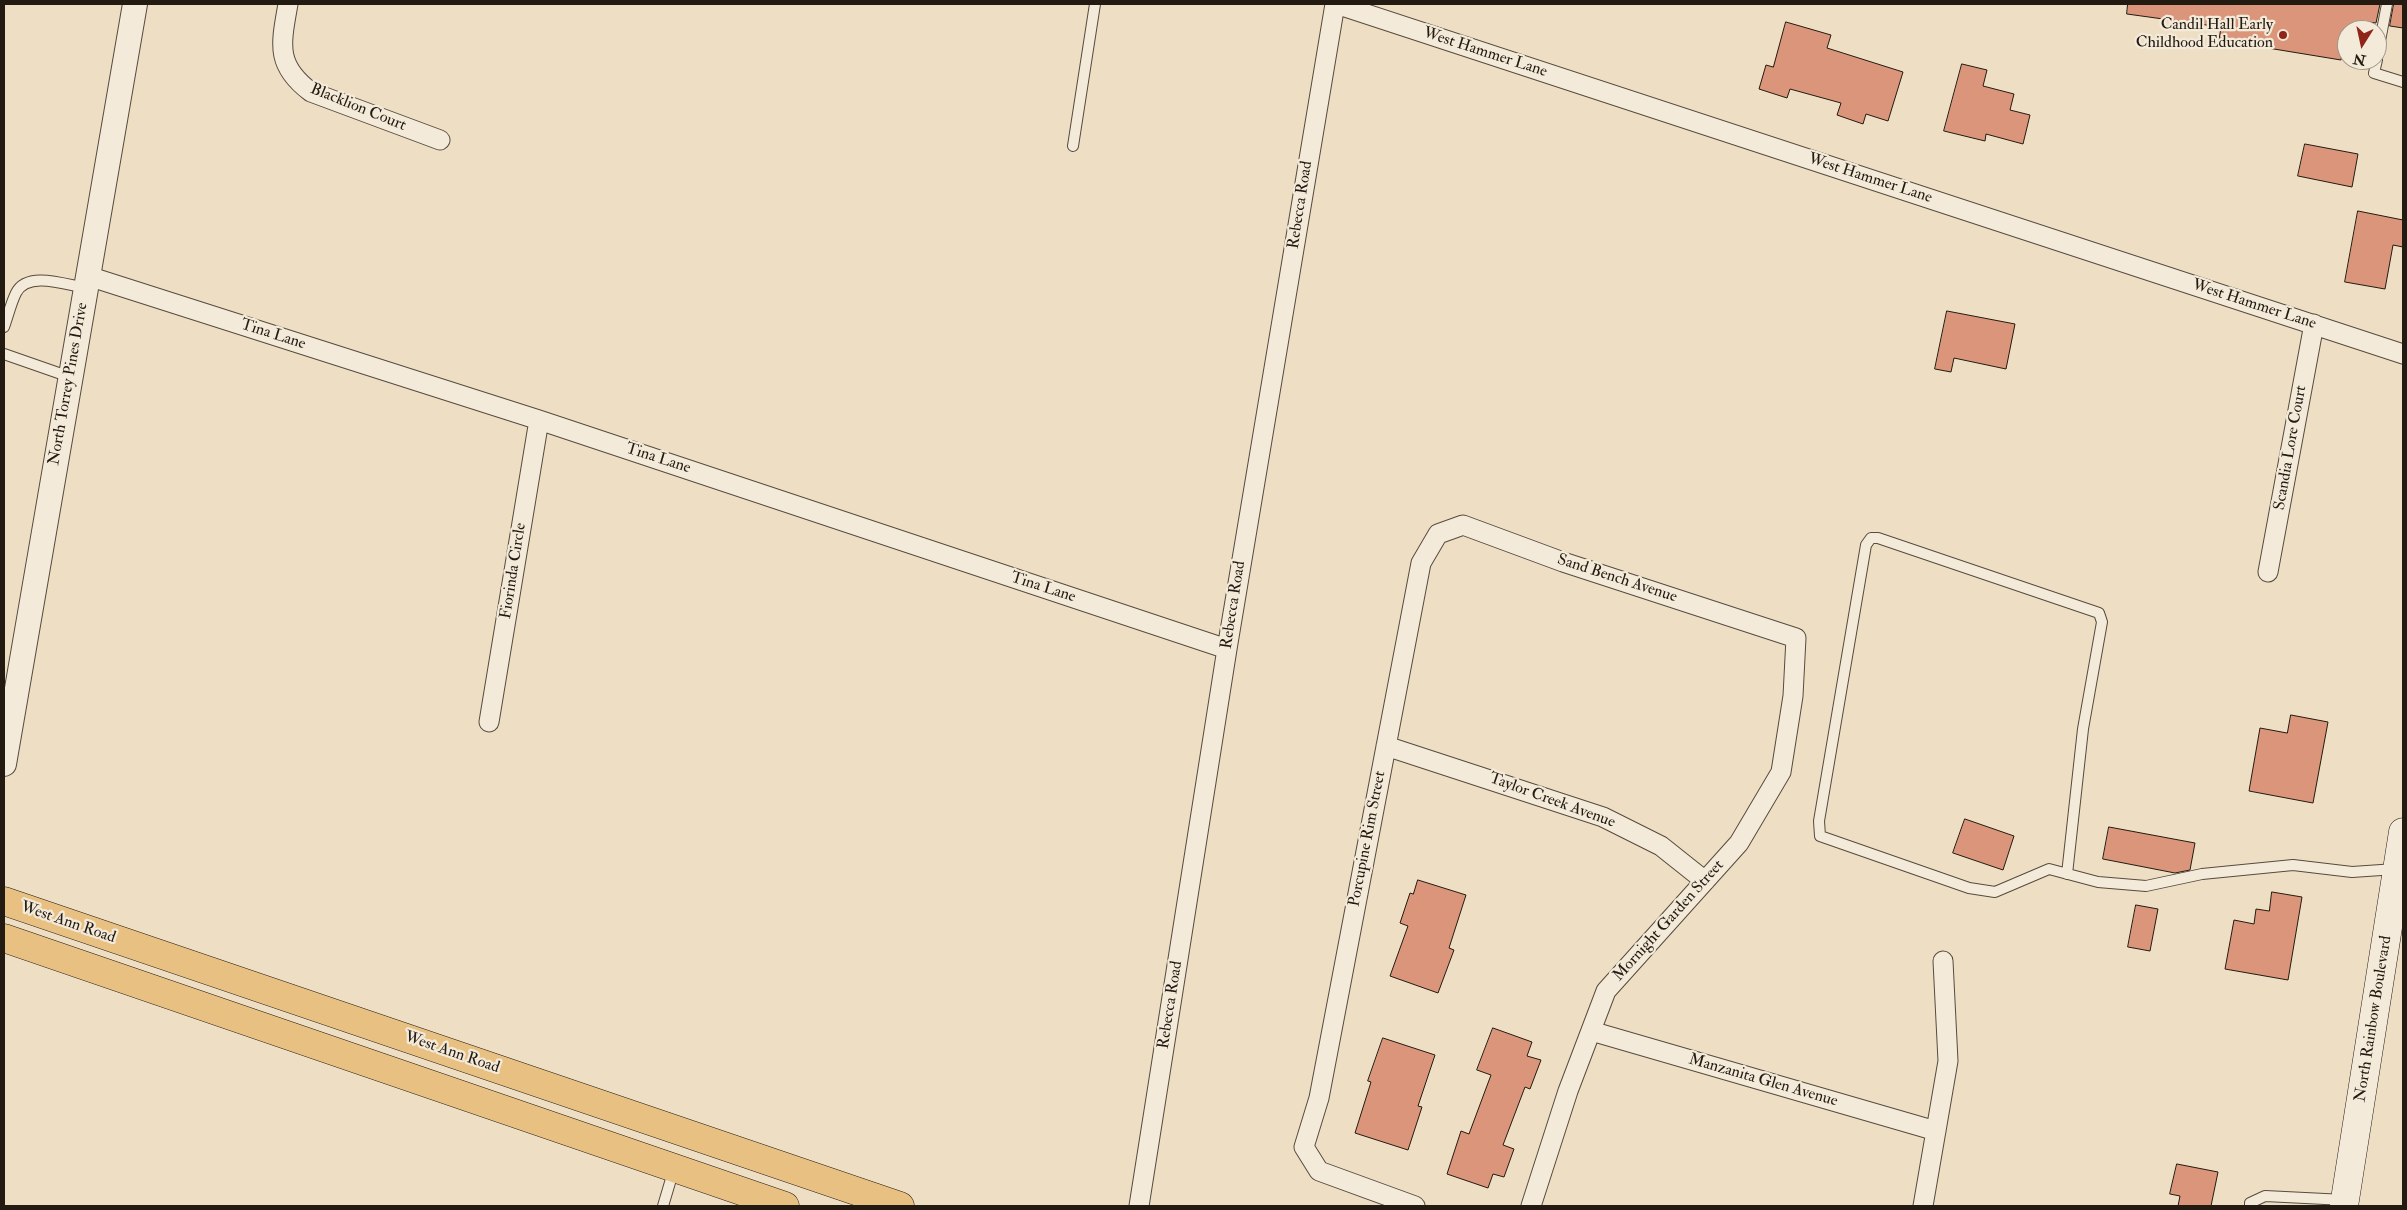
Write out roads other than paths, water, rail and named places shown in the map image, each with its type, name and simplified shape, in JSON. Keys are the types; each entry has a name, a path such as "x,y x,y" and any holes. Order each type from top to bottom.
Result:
{"main road":[{"name":"North Rainbow Boulevard","path":"2345,1203 2403,832"},
{"name":"West Ann Road","path":"4,901 900,1206"},
{"path":"4,938 675,1168 737,1194 786,1206"},
{"path":"566,1130 575,1095"}],"street":[{"name":"North Torrey Pines Drive","path":"4,764 135,4"},
{"name":"Blacklion Court","path":"288,4 282,37 285,64 295,80 311,92 440,140"},
{"name":"West Hammer Lane","path":"1335,4 2403,354"},
{"name":"Rebecca Road","path":"1140,1206 1227,649 1335,4"},
{"name":"Tina Lane","path":"87,282 539,420 1227,649"},
{"name":"Scandia Lore Court","path":"2268,572 2314,324"},
{"name":"Fiorinda Circle","path":"490,722 539,420"},
{"name":"Sand Bench Avenue","path":"1438,534 1463,525 1563,562 1796,638"},
{"name":"Porcupine Rim Street","path":"1415,1206 1319,1171 1304,1147 1319,1098 1421,563 1438,534"},
{"name":"Mornight Garden Street","path":"1531,1206 1568,1091 1606,991 1740,842 1781,772 1793,696 1796,638"},
{"name":"Taylor Creek Avenue","path":"1386,746 1603,817 1660,846 1705,881"},
{"path":"1923,1206 1948,1061 1943,961"},
{"name":"Manzanita Glen Avenue","path":"1591,1031 1936,1131"}],"lane":[{"path":"1073,146 1095,4"},
{"path":"2384,20 2387,4"},
{"path":"2375,70 2374,73 2403,82"},
{"path":"4,327 16,291 24,283 38,280 87,282"},
{"path":"4,354 70,377"},
{"path":"2067,874 2082,729 2102,622 2099,614 1878,538 1871,538 1866,545 1819,821 1820,836 1968,888 1995,892 2049,869 2067,874 2098,882 2146,886 2202,874 2293,865 2352,872 2398,869"},
{"path":"663,1206 675,1168"},
{"path":"2250,1206 2250,1204 2265,1196 2345,1203"}],"place":[{"name":"Candil Hall Early Childhood Education","path":"2283,35"}]}
